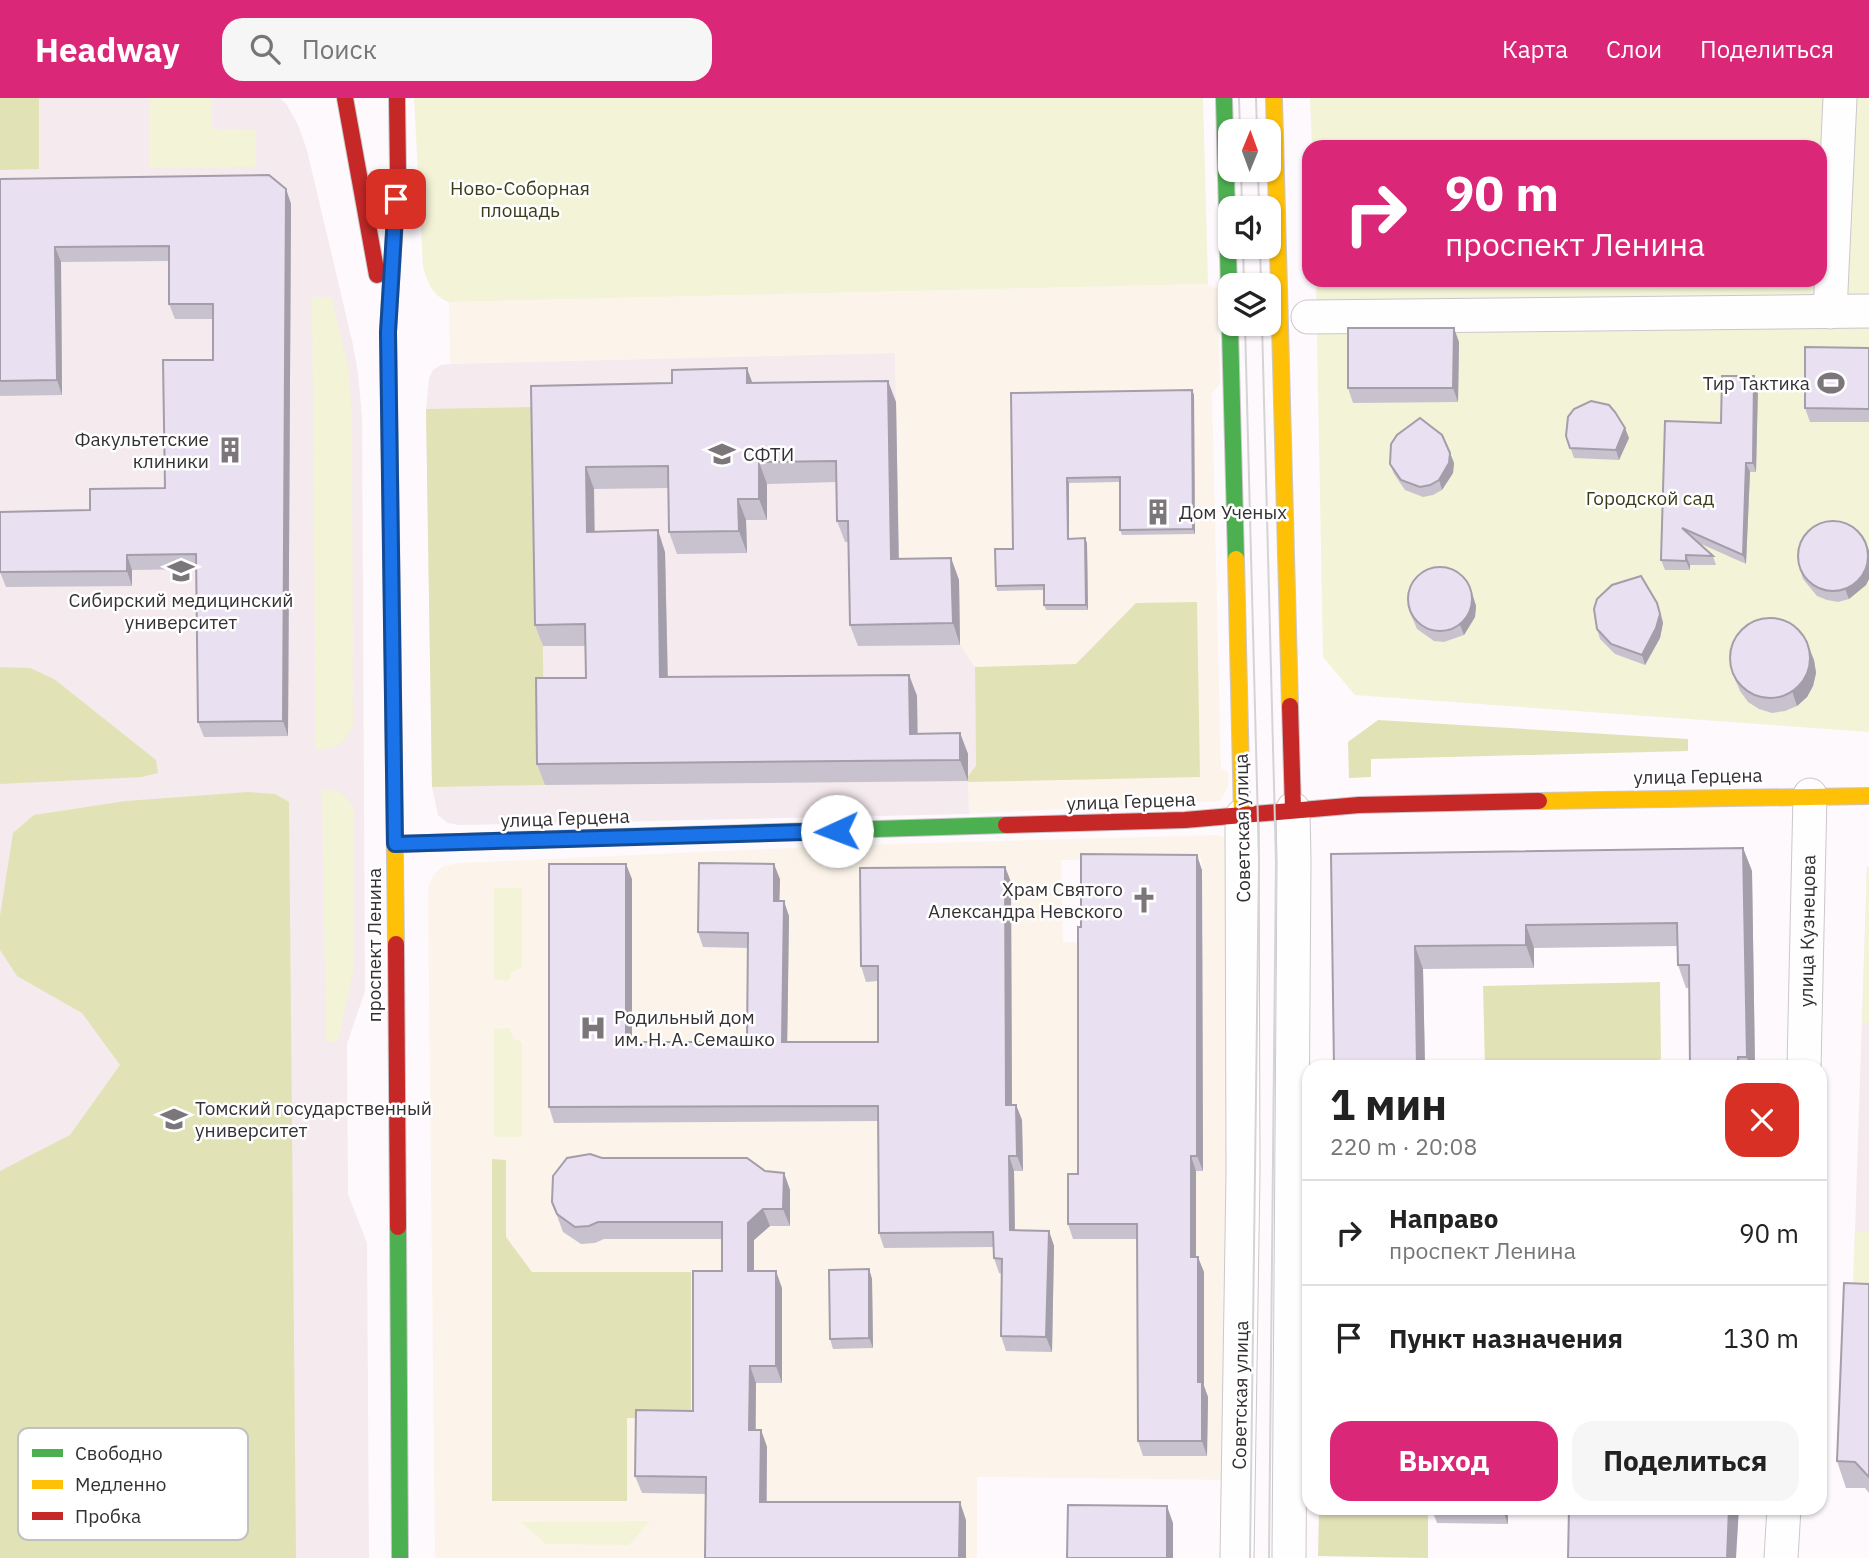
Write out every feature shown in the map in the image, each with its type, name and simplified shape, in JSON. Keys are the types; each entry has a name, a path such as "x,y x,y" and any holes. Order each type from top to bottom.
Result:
{"street":[{"name":"проспект Ленина","path":"345,98 388,332"},
{"name":"проспект Ленина","path":"397,98 398,172 388,332 400,1558"},
{"name":"Советская улица","path":"1224,98 1242,816 1243,1174 1237,1558"},
{"path":"1274,98 1294,875 1289,1558"},
{"path":"1829,312 1840,98"},
{"path":"1308,317 1869,311"},
{"name":"улица Кузнецова","path":"1804,1060 1810,795"},
{"name":"улица Герцена","path":"395,844 1172,821 1359,805 1869,796"},
{"path":"1781,1558 1784,1515"}],"shaded area":[{"path":"0,98 280,98 298,125 307,150 353,345 362,417 365,991 347,1044 348,1194 367,1243 369,1558 0,1558"},
{"path":"1208,284 1217,289 1220,384 1212,393 1221,768 1229,773 1228,787 1220,801 969,814 968,776 975,667 960,645 959,580 899,581 895,353 450,364 449,302"},
{"path":"895,353 899,580 959,580 960,645 975,667 976,767 968,776 969,814 459,825 448,823 438,815 432,787 426,409 429,378 433,370 450,364"},
{"path":"1218,835 1225,837 1230,843 1232,1480 977,1477 977,1558 435,1558 428,897 429,884 435,873 443,866 459,863 853,845","holes":["1202,859 1203,942 1063,942 1061,860"]},
{"path":"1867,867 1869,1292 1853,1292"}],"green space":[{"path":"0,98 39,98 39,169 0,170"},
{"path":"149,98 212,98 212,129 256,130 256,167 149,168"},
{"name":"Ново-Соборная площадь","path":"414,98 1203,98 1208,284 449,302 434,292 423,266"},
{"name":"Городской сад","path":"1310,98 1869,98 1869,732 1355,695 1323,657 1316,287 1827,287 1827,140 1312,140"},
{"path":"312,297 332,297 349,373 352,418 353,725 339,744 316,750"},
{"path":"539,407 545,785 432,787 426,409"},
{"path":"1197,602 1200,777 968,782 968,776 976,766 975,667 1076,664 1136,603"},
{"path":"0,667 30,668 54,679 156,760 158,773 142,777 0,784"},
{"path":"1378,720 1688,739 1688,751 1371,759 1371,777 1349,778 1348,742"},
{"path":"322,790 342,794 354,810 353,972 338,1042 326,1042"},
{"name":"Томский государственный университет","path":"248,792 275,794 289,802 296,1558 0,1558 0,1171 70,1135 120,1065 82,1013 17,976 0,950 0,916 13,833 34,815 126,801"},
{"path":"1869,867 1869,1023 1862,1022"},
{"path":"494,888 522,888 522,967 511,973 509,981 494,980"},
{"path":"1660,982 1661,1059 1485,1060 1483,986"},
{"path":"509,1028 514,1039 522,1042 522,1137 494,1137 494,1029"},
{"path":"492,1159 506,1160 506,1237 532,1272 691,1272 691,1418 627,1418 627,1501 492,1501"},
{"path":"1855,1231 1869,1232 1869,1292 1853,1292"},
{"path":"1319,1515 1428,1515 1428,1558 1318,1556"},
{"path":"650,1521 629,1545 546,1544 521,1522"}],"building":[{"name":"Факультетские клиники","path":"269,175 286,189 283,721 198,722 196,554 127,555 127,571 0,572 0,512 90,510 90,489 165,488 163,360 213,360 213,304 169,304 169,246 55,247 57,380 0,381 0,179"},
{"path":"1348,328 1454,328 1453,388 1348,388"},
{"path":"1805,347 1869,348 1869,409 1805,408"},
{"path":"747,368 747,383 888,381 891,559 951,558 953,623 850,625 848,521 837,521 836,461 759,462 759,499 738,499 739,531 669,532 668,466 586,467 587,532 658,530 660,677 909,675 910,734 960,733 960,760 537,764 536,678 586,678 585,624 535,625 531,386 672,383 672,370"},
{"path":"1722,376 1754,376 1753,463 1746,463 1743,555 1682,528 1713,556 1686,555 1686,561 1661,560 1665,421 1721,423"},
{"name":"Дом Ученых","path":"1192,390 1193,529 1120,530 1120,477 1067,478 1068,539 1085,538 1086,605 1044,605 1044,585 996,586 995,549 1013,549 1011,393"},
{"path":"1591,401 1609,405 1625,428 1616,450 1570,448 1566,436 1568,417 1574,409"},
{"path":"1420,418 1442,435 1450,453 1449,463 1439,480 1420,487 1401,480 1390,464 1391,444 1397,435"},
{"path":"1833,521 1858,531 1868,556 1858,581 1833,591 1808,581 1798,556 1808,531"},
{"path":"1440,567 1452,569 1463,576 1470,587 1470,611 1463,622 1452,629 1440,631 1428,629 1417,622 1410,611 1408,599 1410,587 1417,576 1428,569"},
{"path":"1641,576 1657,603 1660,614 1642,655 1611,644 1597,629 1594,609 1597,599 1612,585"},
{"path":"1770,618 1785,621 1798,630 1807,643 1810,658 1807,673 1798,686 1785,695 1770,698 1755,695 1742,686 1733,673 1730,658 1733,643 1742,630 1755,621"},
{"path":"1743,848 1747,1057 1738,1057 1738,1060 1690,1060 1689,965 1678,965 1677,923 1526,925 1526,945 1415,946 1417,1060 1334,1060 1331,854"},
{"path":"1081,854 1197,855 1197,1156 1191,1156 1191,1257 1198,1257 1198,1382 1202,1382 1202,1441 1138,1441 1137,1224 1068,1224 1068,1174 1078,1174 1078,927 1081,927"},
{"path":"699,863 774,864 774,901 784,901 782,1042 878,1042 878,966 861,966 860,868 1005,867 1006,1105 1016,1105 1017,1156 1009,1156 1010,1230 1049,1231 1046,1337 1001,1336 1002,1259 994,1258 993,1232 879,1233 878,1106 549,1107 549,864 626,864 626,1042 747,1042 748,933 698,932"},
{"path":"590,1154 602,1158 747,1158 765,1171 784,1173 783,1209 763,1209 748,1223 748,1271 776,1271 776,1366 750,1366 749,1430 761,1430 760,1502 960,1502 959,1558 705,1558 706,1477 635,1476 636,1410 693,1411 693,1271 722,1271 722,1222 598,1222 575,1227 557,1214 552,1202 553,1176 567,1158"},
{"path":"869,1269 869,1338 830,1339 829,1270"},
{"path":"1844,1283 1869,1284 1869,1477 1855,1462 1837,1461"},
{"path":"1068,1505 1167,1506 1167,1558 1067,1558"},
{"path":"1569,1515 1729,1515 1727,1558 1568,1558"}],"tram line":[{"path":"1239,98 1240,119"},
{"path":"1256,98 1257,119"},
{"path":"1241,182 1242,196"},
{"path":"1258,182 1259,196"},
{"path":"1243,259 1244,273"},
{"path":"1260,259 1261,273"},
{"path":"1245,336 1259,862 1250,1558"},
{"path":"1262,336 1276,862 1269,1558"}],"traffic: fast":[{"path":"1224,98 1236,559"},
{"path":"395,844 1006,825"},
{"path":"398,1227 400,1558"}],"traffic: slow":[{"path":"1274,98 1290,706"},
{"path":"1236,559 1242,816"},
{"path":"392,604 396,944"},
{"path":"1539,801 1869,796"}],"traffic: jam":[{"path":"345,98 377,275"},
{"path":"392,604 388,332 398,172 397,98"},
{"path":"1290,706 1293,809"},
{"path":"1006,825 1185,820 1359,805 1539,801"},
{"path":"396,944 398,1227"}],"place":[{"name":"Тир Тактика","path":"1831,383"},
{"name":"Факультетские клиники","path":"230,450"},
{"name":"СФТИ","path":"722,454"},
{"name":"Дом Ученых","path":"1158,512"},
{"name":"Сибирский медицинский университет","path":"181,571"},
{"name":"Храм Святого Александра Невского","path":"1144,900"},
{"name":"Родильный дом им. Н. А. Семашко","path":"593,1028"},
{"name":"Томский государственный университет","path":"174,1119"}],"route":[{"path":"396,199 388,332 395,844 837,831"}]}
